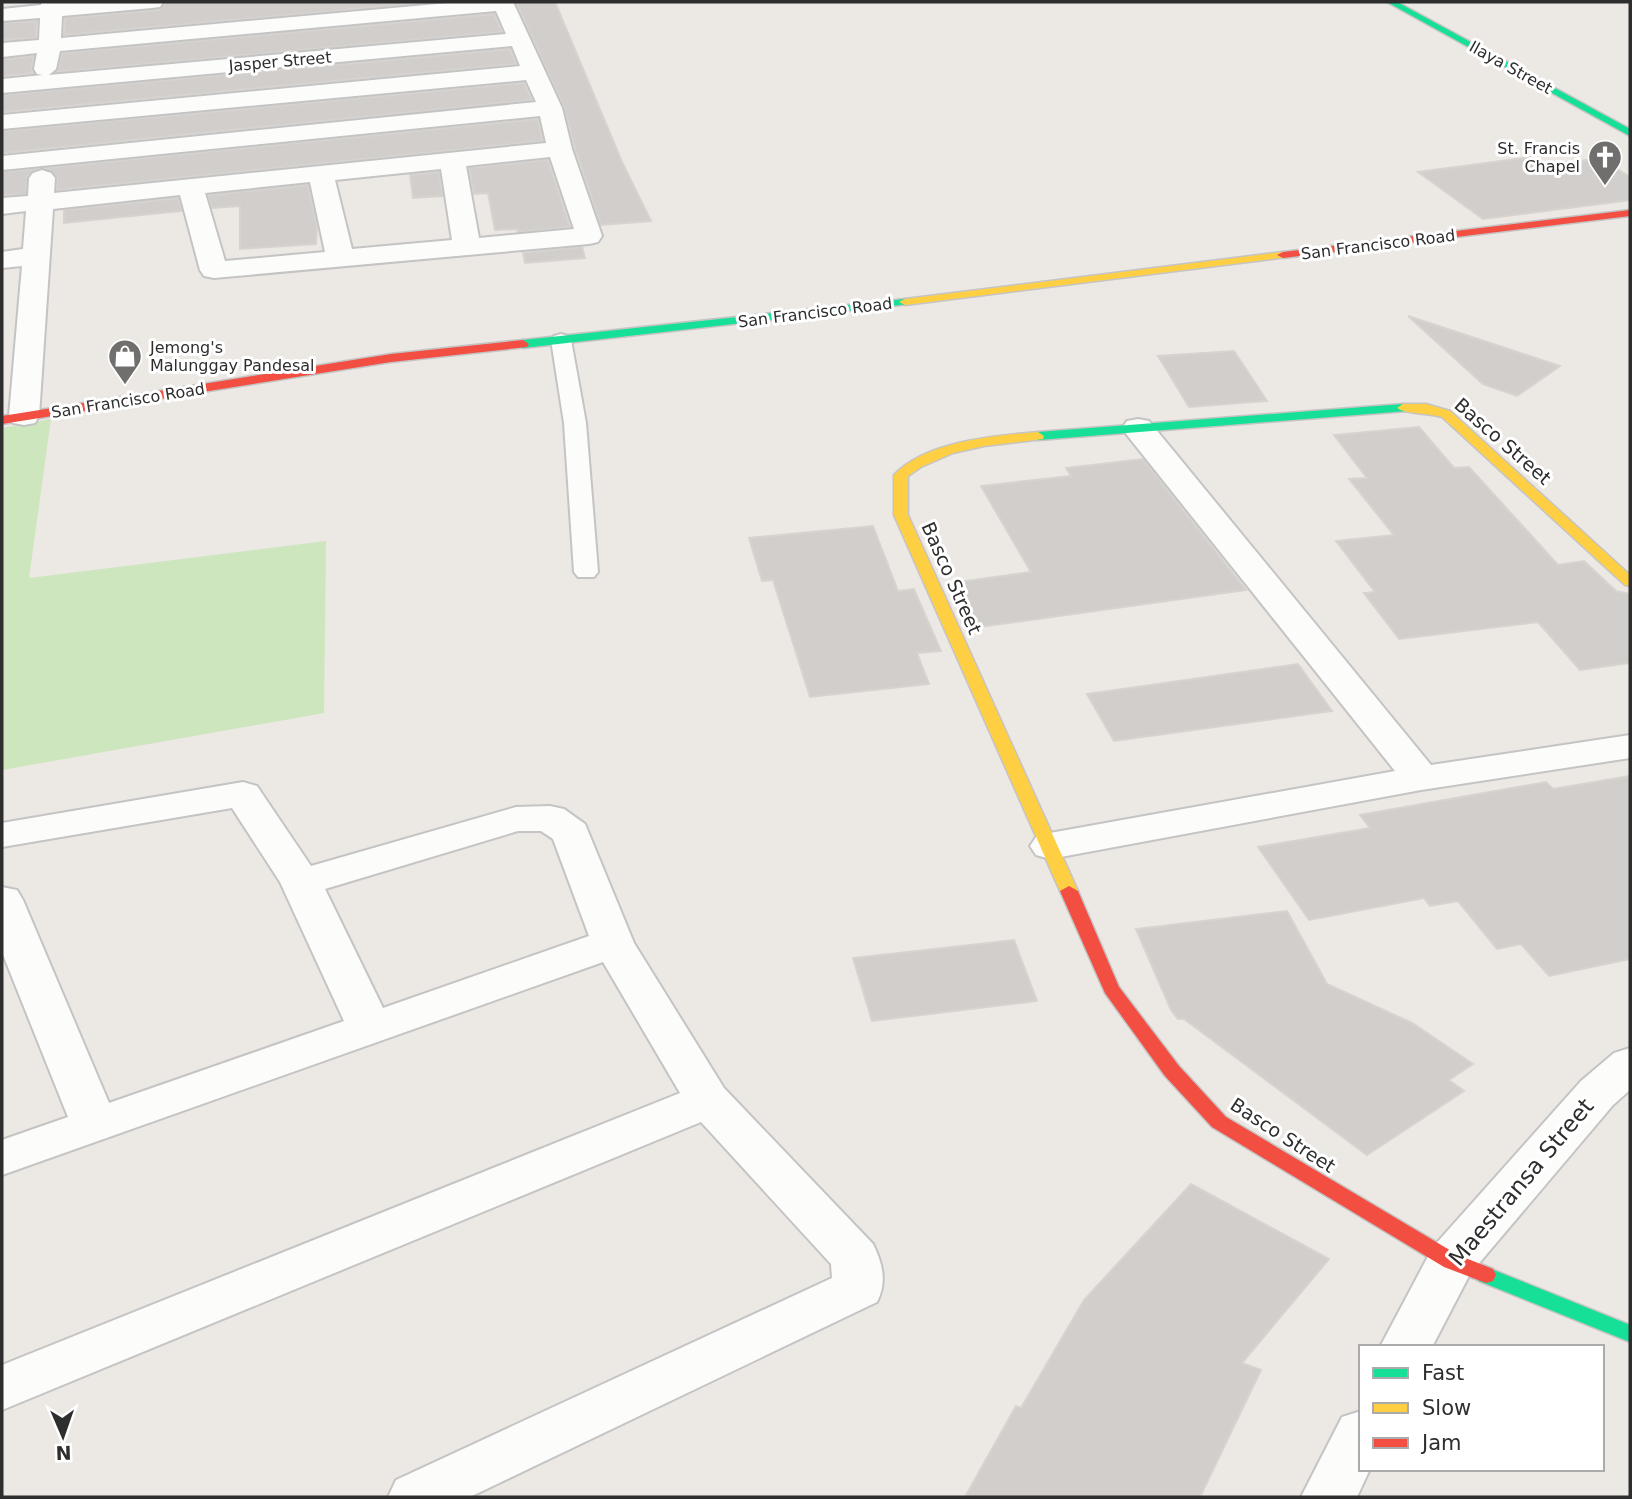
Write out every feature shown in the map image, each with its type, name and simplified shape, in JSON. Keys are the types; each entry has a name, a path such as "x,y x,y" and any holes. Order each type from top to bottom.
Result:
{"street":[{"path":"2,15 52,6 152,2"},
{"name":"Ilaya Street","path":"1391,2 1630,133"},
{"path":"2,50 503,3 550,108 560,149 589,236 214,270 191,188"},
{"path":"13,418 15,350 32,309 43,159 42,83 50,45 52,6"},
{"name":"Jasper Street","path":"2,86 519,39"},
{"path":"2,122 534,72"},
{"path":"2,163 550,108"},
{"path":"2,206 560,149"},
{"path":"452,160 467,247"},
{"path":"321,174 340,258"},
{"name":"San Francisco Road","path":"13,418 391,358 787,316 1630,213"},
{"path":"2,260 36,256"},
{"path":"2,313 32,309"},
{"name":"Basco Street","path":"1630,582 1446,414 1426,408 1382,408 992,440 941,450 914,463 901,475 901,515 1050,846 1111,989 1172,1071 1219,1122 1451,1261 1630,1334"},
{"path":"1138,428 1421,778"},
{"path":"1050,846 1421,778 1630,747"},
{"path":"2,835 243,794 301,882 370,1028"},
{"path":"301,882 516,819 550,818 571,833 613,943 708,1100 855,1258 859,1288 416,1497"},
{"path":"2,900 95,1125"},
{"path":"2,1158 613,943"},
{"name":"Maestransa Street","path":"1407,1345 1451,1261 1597,1093 1630,1064"},
{"path":"2,1388 708,1100"},
{"path":"1329,1497 1359,1437"}],"lane":[{"path":"561,340 575,423 586,572"}],"green space":[{"path":"51,419 29,578 326,541 324,713 2,770 2,428"}],"building":[{"path":"166,2 433,2 64,35 65,18 160,10"},
{"path":"516,2 555,2 622,162 651,221 601,225 564,107"},
{"path":"494,14 502,32 57,72 62,53"},
{"path":"37,21 36,38 2,40 2,23"},
{"path":"510,49 516,64 2,112 2,95"},
{"path":"34,56 31,69 34,73 2,76 2,59"},
{"path":"524,83 532,100 2,153 2,131"},
{"path":"538,119 543,141 57,190 57,176 45,168"},
{"path":"1532,157 1544,166 1600,158 1630,177 1630,200 1483,219 1418,172"},
{"path":"548,160 570,227 518,232 517,229 495,230 488,193 474,194 469,168"},
{"path":"36,169 27,176 26,194 2,195 2,172"},
{"path":"439,172 443,196 413,198 410,175"},
{"path":"308,185 317,226 316,244 240,249 240,206 212,208 208,195"},
{"path":"178,198 182,211 64,223 64,210"},
{"path":"582,247 585,258 525,263 523,253"},
{"path":"1408,316 1560,366 1517,396 1483,384"},
{"path":"1234,351 1267,401 1189,407 1158,356"},
{"path":"1419,427 1454,468 1469,467 1558,565 1584,561 1616,591 1630,594 1630,663 1580,670 1538,622 1399,639 1364,593 1375,592 1336,541 1394,535 1349,479 1367,478 1334,435"},
{"path":"1143,459 1246,590 972,628 952,583 1031,572 981,486 1071,476 1066,468"},
{"path":"873,526 898,591 914,589 941,651 917,653 929,684 810,697 773,580 762,581 749,538"},
{"path":"1298,664 1332,711 1114,741 1087,694"},
{"path":"1630,776 1630,959 1549,976 1521,944 1497,949 1458,901 1430,906 1424,898 1309,920 1258,847 1370,828 1360,815 1546,782 1553,789"},
{"path":"1287,911 1327,984 1412,1023 1473,1064 1449,1080 1464,1091 1367,1155 1184,1019 1178,1019 1171,1010 1136,929"},
{"path":"1014,940 1037,1001 872,1021 853,958"},
{"path":"1191,1184 1329,1259 1242,1363 1261,1370 1200,1497 965,1497 1016,1406 1021,1408 1084,1300"}],"traffic: fast":[{"path":"1391,2 1630,133"},
{"path":"523,344 905,302"},
{"path":"1038,436 1403,408"},
{"path":"1486,1275 1630,1334"}],"traffic: slow":[{"path":"905,302 1283,255"},
{"path":"1403,408 1426,408 1446,414 1630,582"},
{"path":"1038,436 966,445 932,456 916,465 901,475 901,515 1069,891"}],"traffic: jam":[{"path":"1283,255 1630,213"},
{"path":"2,420 391,358 523,344"},
{"path":"1069,891 1111,989 1172,1071 1219,1122 1451,1261 1486,1275"}],"place":[{"name":"St. Francis Chapel","path":"1605,187"},
{"name":"Jemong's Malunggay Pandesal","path":"125,386"}]}
